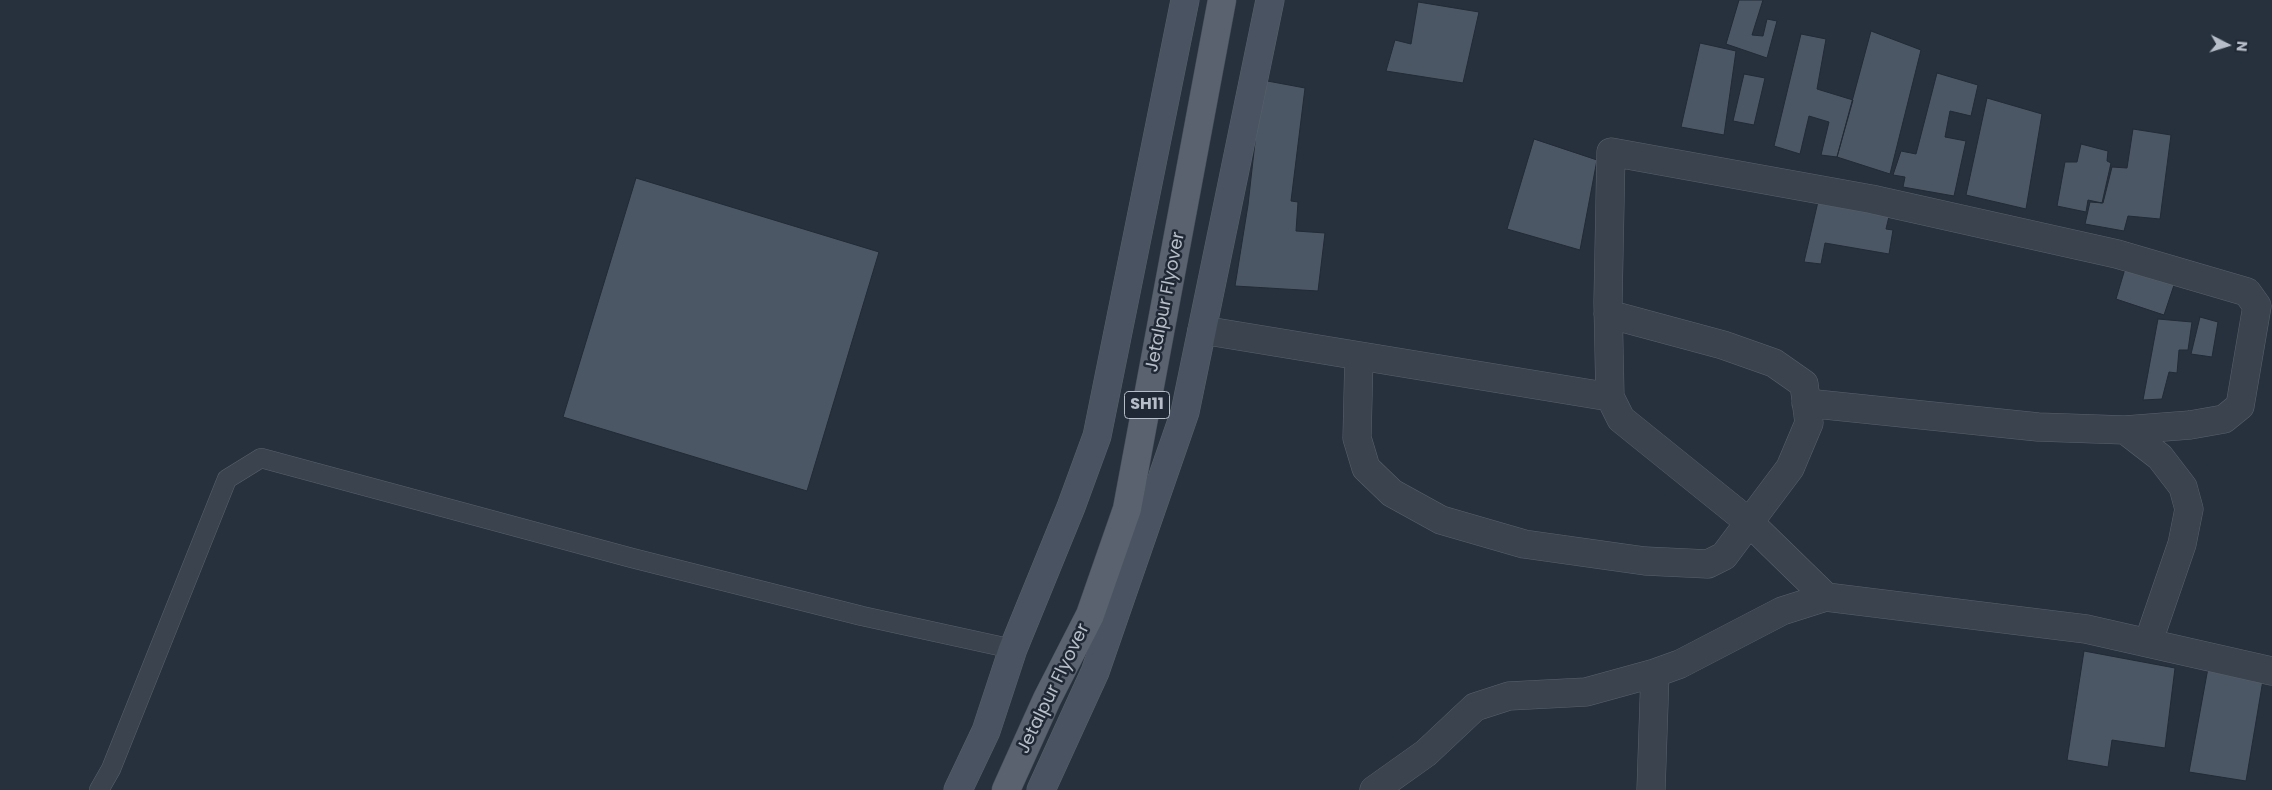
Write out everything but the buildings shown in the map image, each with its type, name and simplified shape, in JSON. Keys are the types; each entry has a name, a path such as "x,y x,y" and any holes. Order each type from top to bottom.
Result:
{"main road":[{"name":"Jetalpur Flyover","path":"1006,790 1047,699 1090,615 1127,510 1222,0"}],"street":[{"path":"958,790 986,731 1013,648 1071,507 1097,436 1185,0"},
{"path":"1041,790 1101,653 1185,412 1270,0"},
{"path":"1806,403 2038,427 2125,430 2190,425 2224,420 2240,406 2258,306 2247,292 2116,254 1871,199 1611,152 1608,314 1610,397 1622,419 1750,523 1826,597"},
{"path":"1359,356 1357,438 1366,468 1392,493 1441,520 1524,544 1645,561 1708,564 1724,556 1790,468 1808,423 1804,384 1774,362 1722,345 1608,314"},
{"path":"1202,330 1610,397"},
{"path":"2125,430 2160,457 2183,487 2189,510 2182,544 2148,643"},
{"path":"1374,790 1426,753 1475,707 1509,696 1586,692 1655,673 1680,664 1782,611 1826,597 2086,628 2272,671"},
{"path":"1651,790 1655,673"}],"lane":[{"path":"99,790 111,769 227,479 261,458 632,558 862,616 1013,648"}]}
